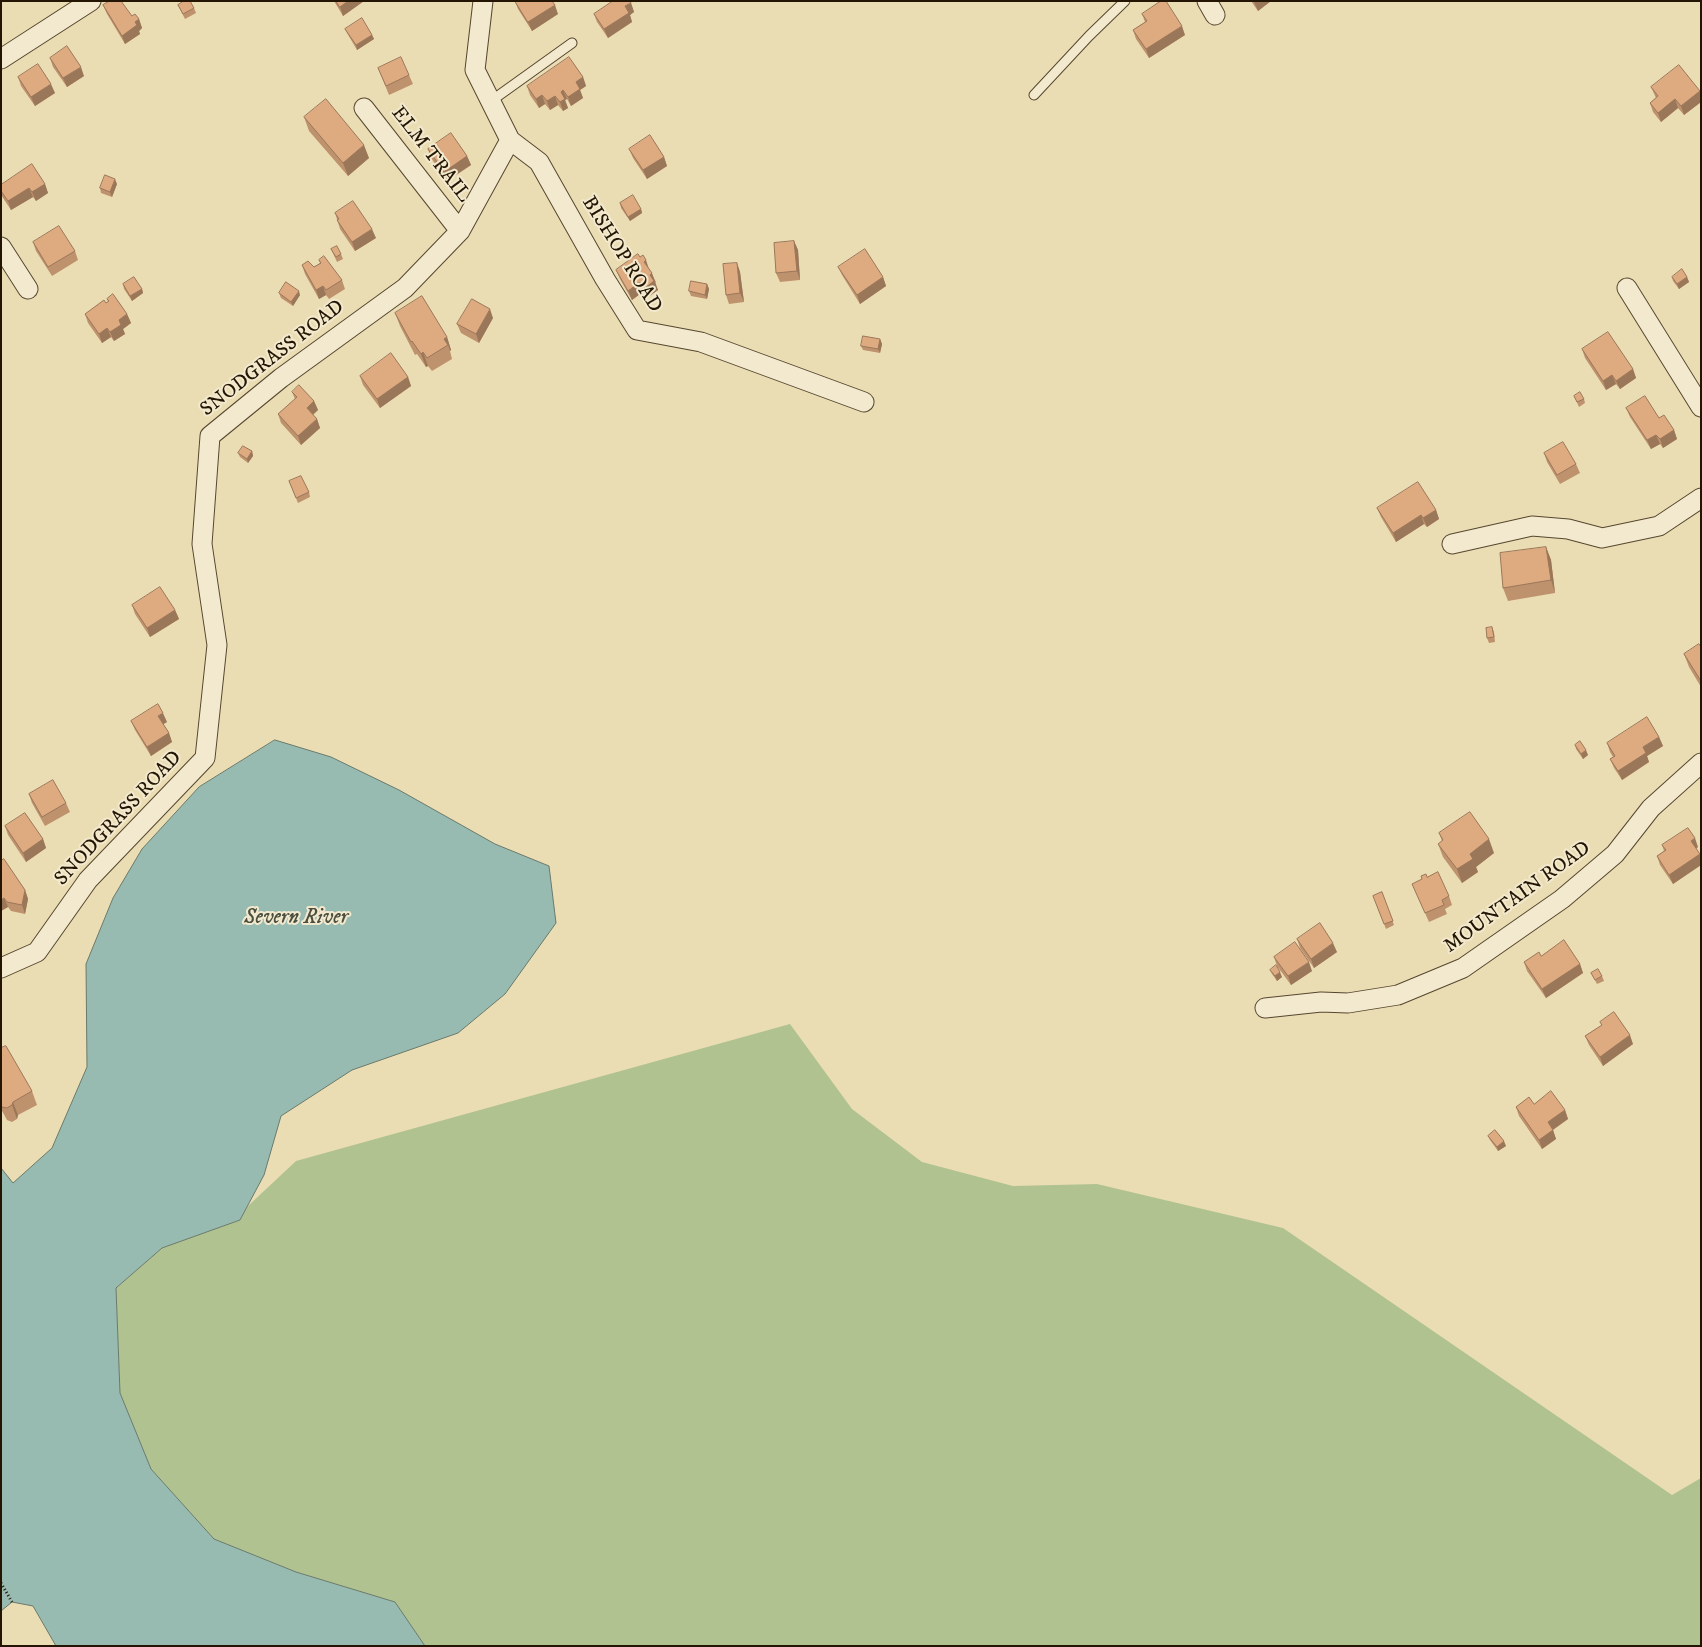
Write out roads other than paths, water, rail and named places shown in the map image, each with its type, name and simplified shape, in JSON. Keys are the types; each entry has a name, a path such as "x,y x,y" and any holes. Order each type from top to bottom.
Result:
{"street":[{"path":"1,59 67,8 91,1"},
{"path":"483,1 475,70 510,140"},
{"name":"ELM TRAIL","path":"364,108 460,231"},
{"name":"SNODGRASS ROAD","path":"1,968 37,952 88,880 205,758 217,645 202,544 210,436 282,378 405,288 460,231 510,140"},
{"name":"BISHOP ROAD","path":"510,140 539,162 605,279 637,330 701,342 864,402"},
{"path":"1,247 28,289"},
{"path":"1627,288 1701,407"},
{"path":"1452,544 1532,526 1568,529 1602,538 1659,526 1701,498"},
{"name":"MOUNTAIN ROAD","path":"1265,1008 1320,1002 1348,1003 1398,995 1463,968 1562,899 1615,854 1651,808 1701,763"}],"lane":[{"path":"1034,95 1089,36 1125,1"},
{"path":"491,100 572,43"}],"water":[{"name":"Severn River","path":"275,740 331,757 399,790 495,844 549,866 556,923 505,994 458,1033 352,1070 281,1116 264,1175 240,1220 162,1248 116,1288 120,1393 151,1469 214,1539 296,1572 395,1602 425,1646 56,1646 33,1606 12,1602 1,1611 1,1168 13,1183 52,1148 87,1067 86,964 113,898 142,849 199,787"}]}
